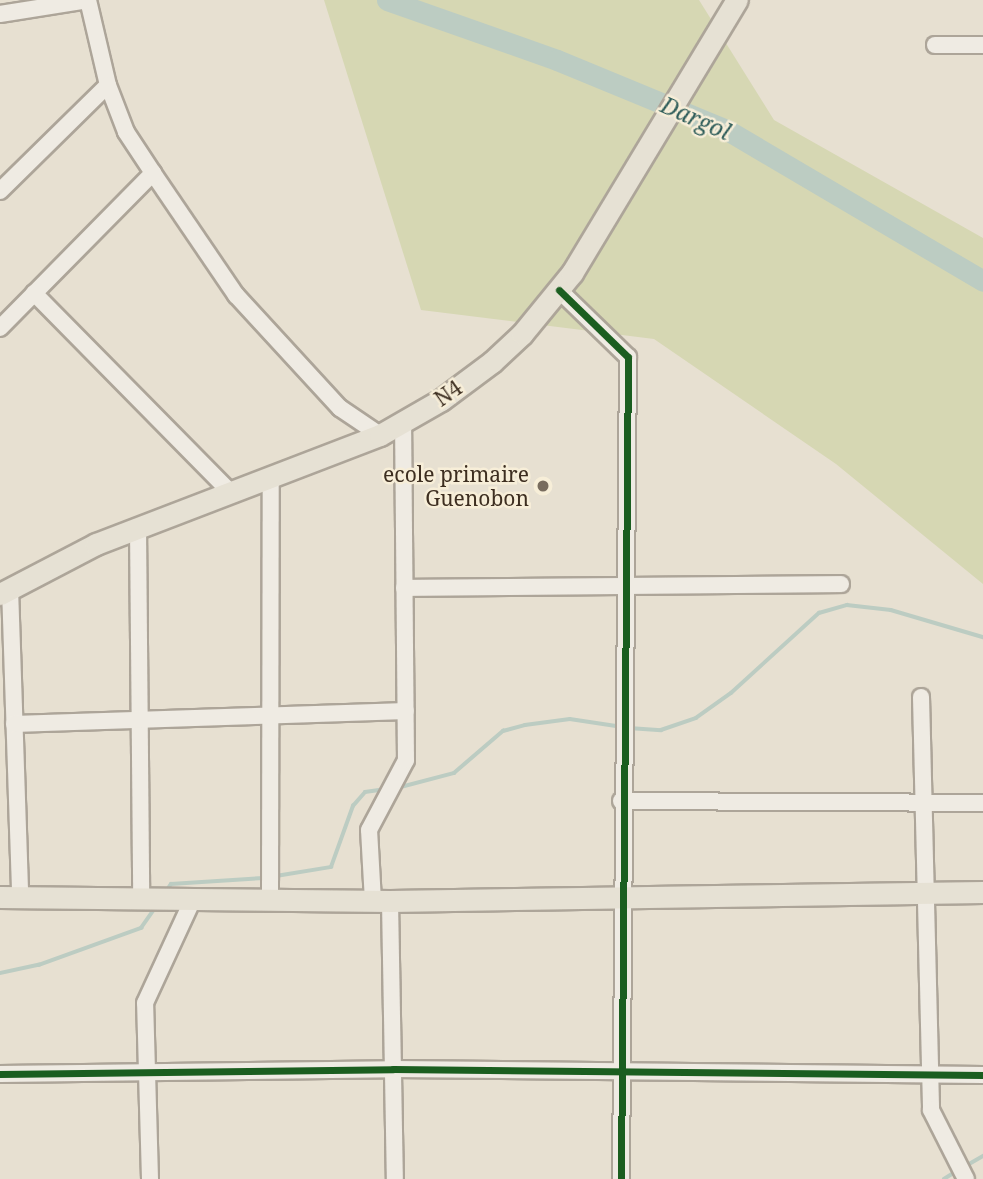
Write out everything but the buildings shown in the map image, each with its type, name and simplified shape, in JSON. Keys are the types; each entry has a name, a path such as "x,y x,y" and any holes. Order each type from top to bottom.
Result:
{"main road":[{"name":"N4","path":"5,591 46,567 138,527 380,435 492,362 559,290 737,0"},
{"path":"10,897 382,901 620,895 983,892"}],"street":[{"path":"0,14 88,0 108,85 126,132 153,173 236,295 340,408 380,435"},
{"path":"934,46 983,45"},
{"path":"0,191 108,85"},
{"path":"0,328 153,173"},
{"path":"559,290 628,357 620,895 621,1179"},
{"path":"34,293 232,492"},
{"path":"395,1179 393,1069 382,901 369,830 407,760 403,422"},
{"path":"270,900 271,478"},
{"path":"138,527 136,718 154,898"},
{"path":"404,588 841,584"},
{"path":"5,591 14,724 10,897"},
{"path":"921,697 932,1110 966,1179"},
{"path":"14,724 406,711"},
{"path":"621,801 983,803"},
{"path":"150,1179 145,1003 193,899"},
{"path":"0,1074 149,1076 393,1069 983,1075"}],"green space":[{"path":"324,0 699,0 774,120 983,238 983,584 836,464 654,339 421,310"}],"waterway":[{"name":"Dargol","path":"387,0 557,60 727,130 983,281"},
{"path":"629,728 661,730 696,718 731,693 819,613 847,605 891,610 983,637"},
{"path":"397,788 454,773 503,731 525,725 570,719 622,727"},
{"path":"276,876 331,867 353,806 365,792 386,789"},
{"path":"167,890 171,884 264,878"},
{"path":"0,973 39,965 141,928 155,908"},
{"path":"964,1167 983,1156"},
{"path":"944,1179 957,1171"}],"cycle path":[{"path":"559,290 628,357 621,1179"},
{"path":"0,1074 393,1069 983,1075"}],"place":[{"name":"ecole primaire Guenobon","path":"543,486"}]}
